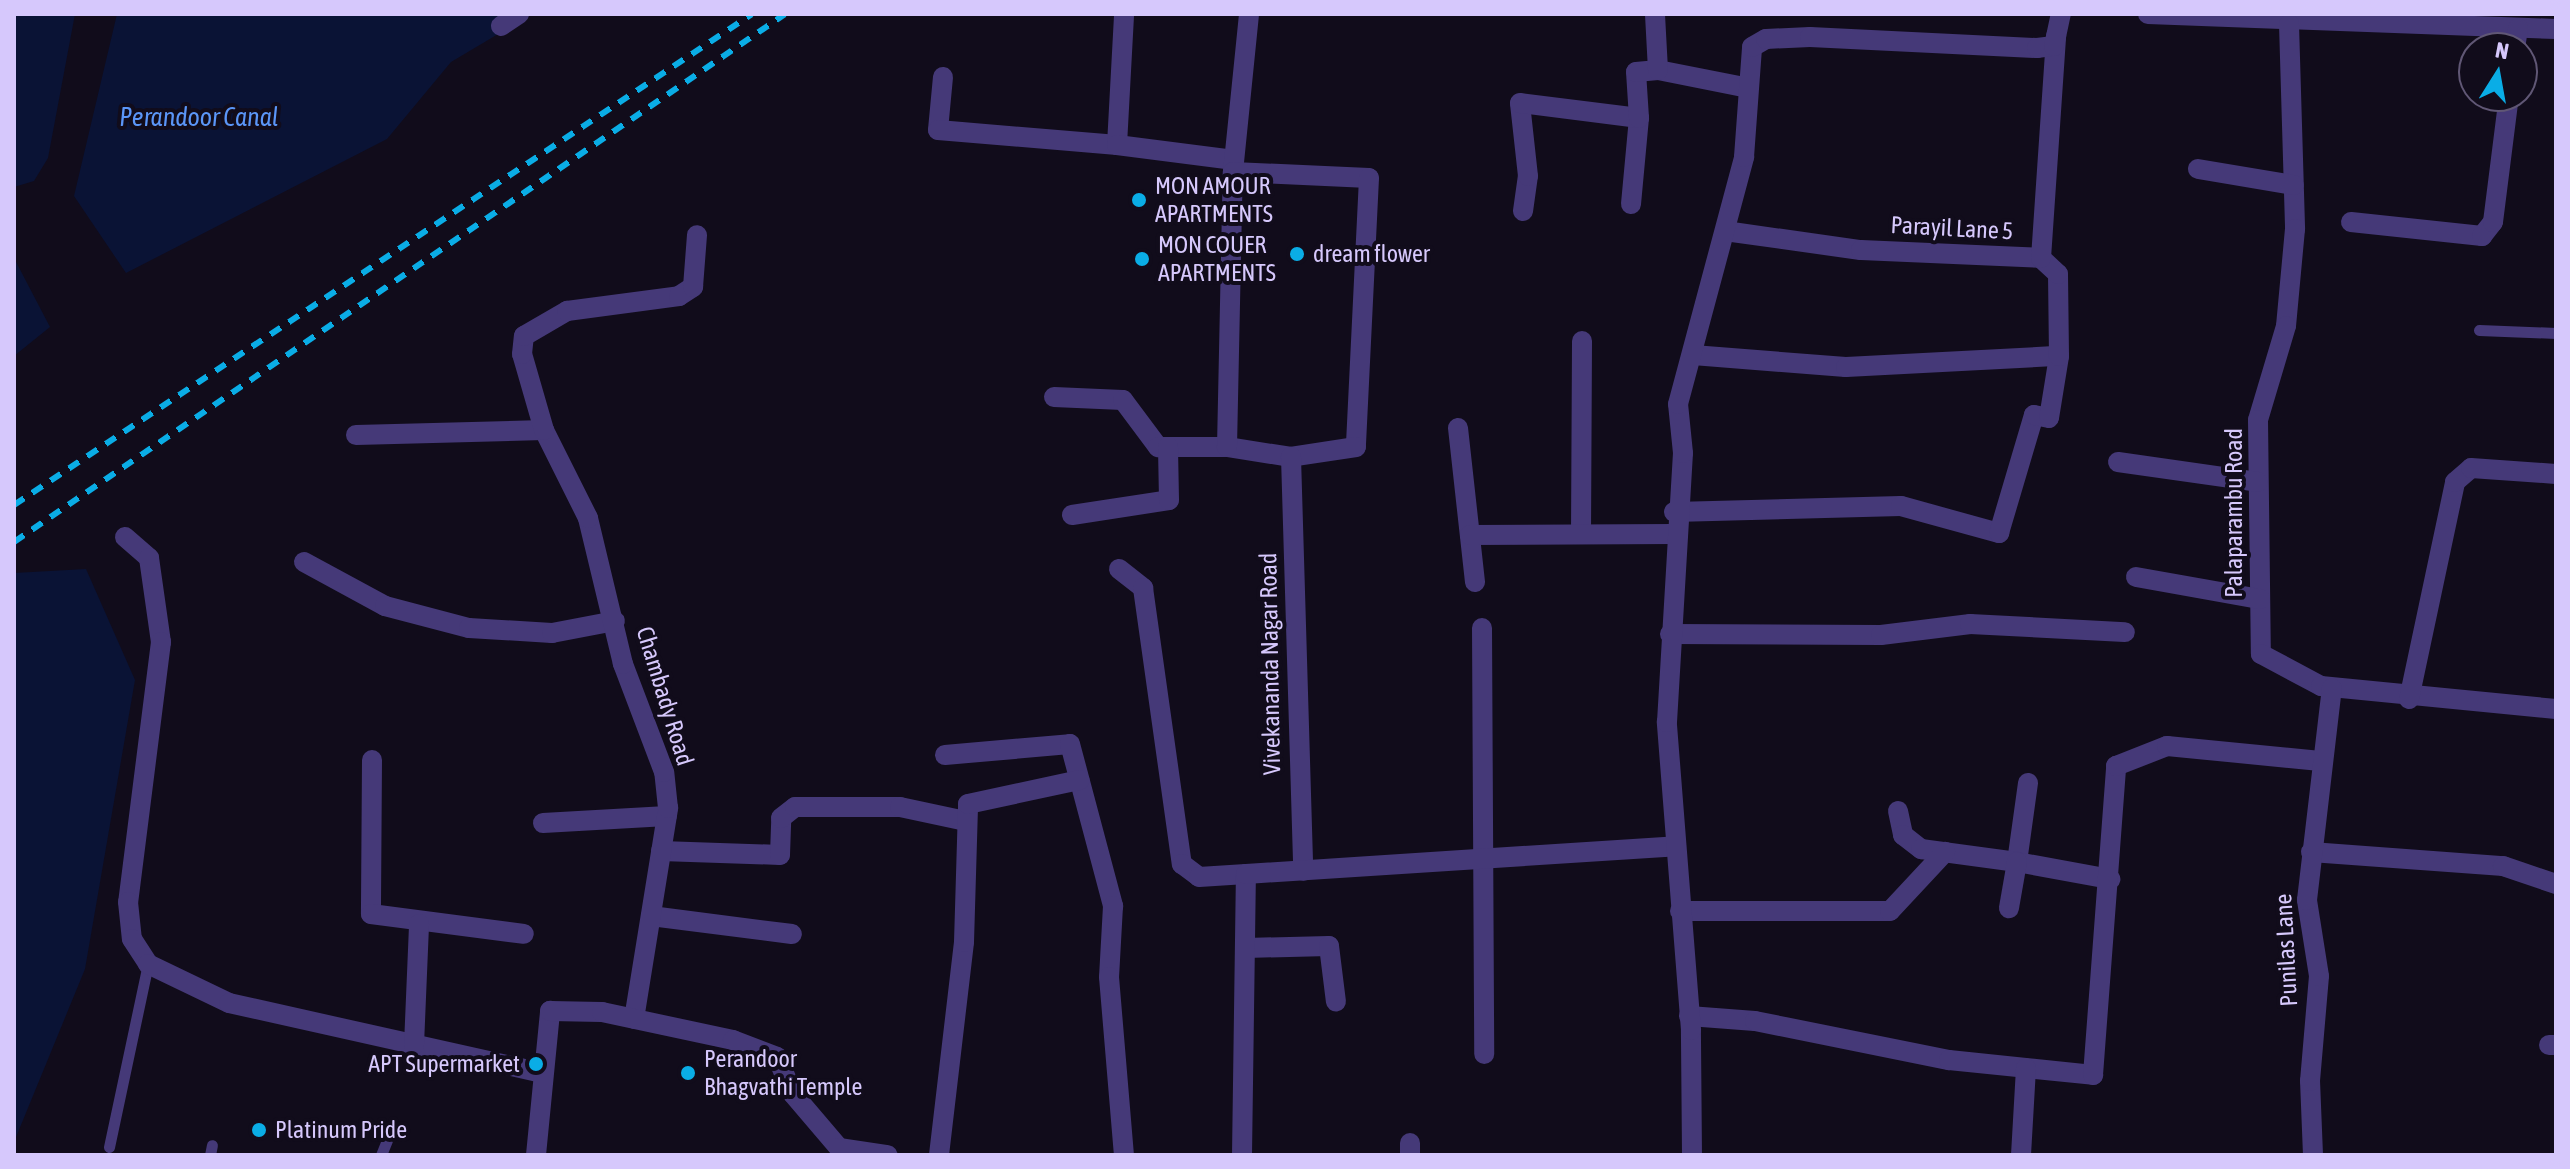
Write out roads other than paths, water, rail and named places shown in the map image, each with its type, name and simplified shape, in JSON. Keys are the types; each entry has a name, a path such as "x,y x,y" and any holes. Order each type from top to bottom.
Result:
{"street":[{"path":"501,26 519,14"},
{"path":"1117,145 1124,14"},
{"path":"1227,447 1234,166 1249,14"},
{"path":"1655,14 1658,70"},
{"path":"1692,1155 1689,1016 1676,846 1670,634 1674,512 1683,453 1678,404 1744,157 1744,87 1752,47 1766,39 2037,48 2054,46 2061,14"},
{"path":"2148,14 2257,18 2289,24 2458,34"},
{"name":"Palaparambu Road","path":"2289,24 2294,185 2286,326 2258,420 2261,654 2332,688 2409,699 2556,709"},
{"path":"1674,512 1901,506 1999,533 2034,415 2049,418 2059,356 2058,274 2041,258 2056,36"},
{"path":"1631,204 1639,118 1636,72 1658,70 1744,87"},
{"path":"943,77 938,130 1117,145 1234,166 1369,178 1356,447 1291,457 1227,447 1158,447 1123,400 1054,397"},
{"path":"1523,211 1528,176 1520,103 1639,118"},
{"path":"2351,222 2482,236 2493,222 2507,112"},
{"path":"2198,169 2294,185"},
{"name":"Parayil Lane 5","path":"1725,231 1861,250 2041,258"},
{"name":"Chambady Road","path":"634,1019 667,816 664,772 615,621 588,518 544,430 522,354 524,336 567,311 679,296 693,287 697,235"},
{"path":"1581,534 1582,341"},
{"path":"1693,355 1846,367 2059,356"},
{"path":"1458,428 1475,582"},
{"path":"356,435 544,430"},
{"path":"1072,515 1169,500 1168,447"},
{"name":"Vivekananda Nagar Road","path":"1291,457 1303,871"},
{"path":"2118,462 2258,482"},
{"path":"2409,699 2455,482 2471,468 2556,474"},
{"path":"1470,535 1674,534"},
{"path":"125,537 149,558 160,611 128,902 132,939 148,964 229,1003 543,1073"},
{"path":"304,562 385,606 469,628 552,633 615,621"},
{"path":"1119,569 1143,588 1182,864 1199,877 1676,846"},
{"path":"2136,577 2260,599"},
{"path":"1670,634 1881,635 1970,624 2125,632"},
{"path":"1482,628 1484,1054"},
{"name":"Punilas Lane","path":"2313,1155 2310,1081 2319,976 2308,933 2311,852 2316,789 2332,688"},
{"path":"945,755 1070,744 1113,906 1109,977 1124,1155"},
{"path":"1689,1016 2026,1068 2093,1075 2110,879 2116,766 2167,746 2320,761"},
{"path":"372,760 371,914 419,924 524,934"},
{"path":"939,1155 964,942 968,804 1079,780"},
{"path":"2009,908 2028,783"},
{"path":"661,851 780,855 781,818 795,807 900,807 966,821"},
{"path":"1898,811 1903,835 1921,849 2110,879"},
{"path":"543,823 667,816"},
{"path":"1680,911 1890,911 1945,852"},
{"path":"2311,852 2503,866 2556,884"},
{"path":"1242,1155 1246,874"},
{"path":"651,916 792,934"},
{"path":"414,1045 419,924"},
{"path":"1246,948 1329,946 1336,1002"},
{"path":"536,1155 550,1011 634,1019 777,1057 793,1094 839,1148 887,1155"},
{"path":"2021,1155 2026,1068"}],"lane":[{"path":"2479,330 2556,333"},
{"path":"109,1147 148,964"},
{"path":"381,1155 387,1140"}],"water":[{"path":"14,14 75,14 48,158 34,181 14,187"},
{"name":"Perandoor Canal","path":"117,14 532,14 451,62 387,139 126,273 74,196"},
{"path":"14,258 50,327 14,356"},
{"path":"86,569 135,680 85,969 14,1142 14,573"}],"railway":[{"path":"14,505 752,14"},
{"path":"14,542 785,14"}],"place":[{"name":"MON AMOUR APARTMENTS","path":"1139,200"},
{"name":"dream flower","path":"1297,254"},
{"name":"MON COUER APARTMENTS","path":"1142,259"},
{"name":"APT Supermarket","path":"536,1064"},
{"name":"Perandoor Bhagvathi Temple","path":"688,1073"},
{"name":"Platinum Pride","path":"259,1130"}]}
